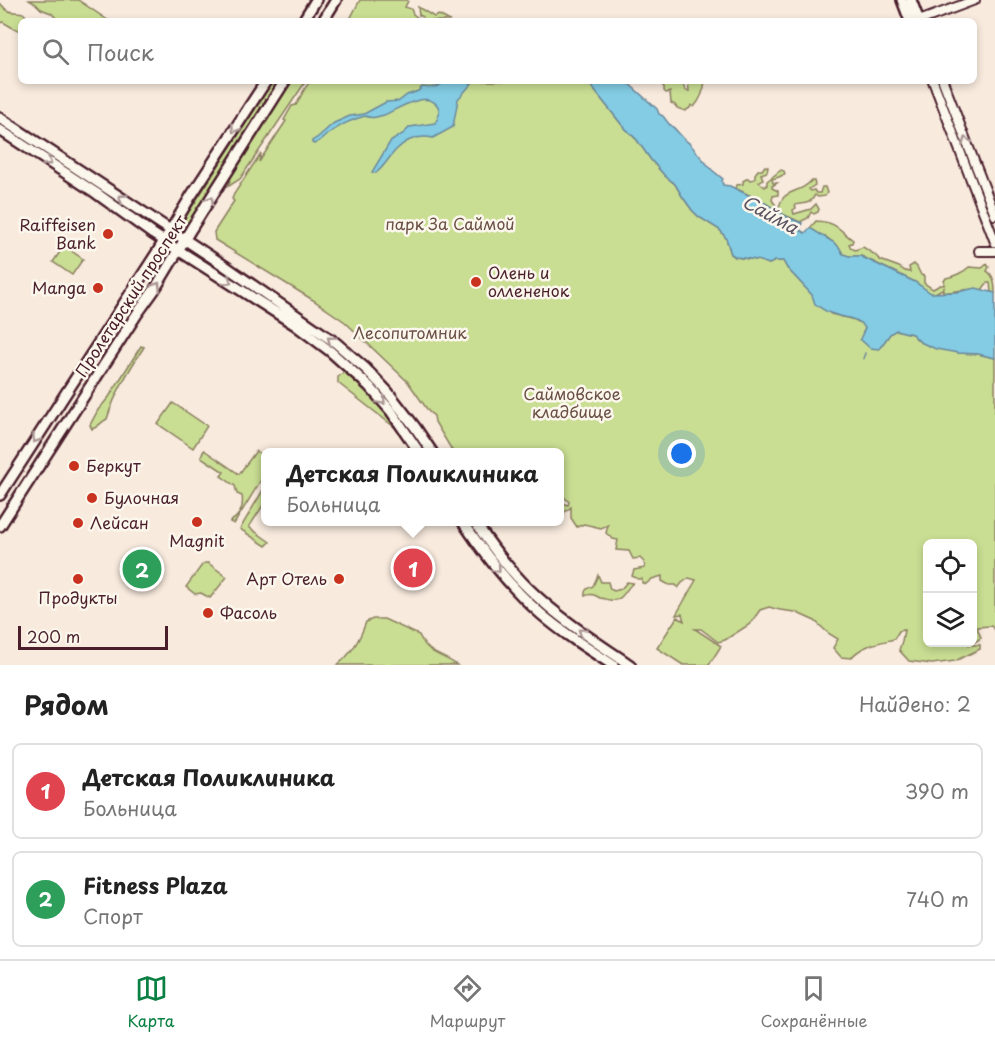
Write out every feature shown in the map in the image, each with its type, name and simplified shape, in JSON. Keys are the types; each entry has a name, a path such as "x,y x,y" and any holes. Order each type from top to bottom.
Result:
{"main road":[{"path":"305,18 316,0"},
{"path":"326,18 336,0"},
{"path":"902,0 909,18"},
{"path":"911,0 918,18"},
{"name":"Пролетарский проспект","path":"0,495 264,84"},
{"name":"Пролетарский проспект","path":"0,526 155,289 283,84"},
{"path":"0,118 300,317 352,356 393,399 429,448"},
{"path":"0,130 96,193 123,214 294,324 347,365 369,386 391,411 417,448"},
{"path":"466,526 493,564 523,597 558,627 613,665"},
{"path":"478,526 504,562 530,590 578,630 630,665"}],"street":[{"path":"927,18 975,0"},
{"path":"934,84 995,242"},
{"path":"943,84 995,215"},
{"path":"979,251 995,250"}],"green space":[{"path":"29,0 78,0 105,18 56,18"},
{"path":"360,0 406,0 408,1 405,7 411,9 418,18 351,18"},
{"path":"0,3 11,12 22,13 27,18 18,18 18,30 3,22 0,23"},
{"path":"418,7 434,17 439,15 444,18 423,18 419,15"},
{"path":"271,84 279,84 188,225 183,221"},
{"path":"290,84 304,84 240,179 228,186 233,171"},
{"name":"парк За Саймой","path":"308,84 589,84 651,160 675,184 692,210 720,230 726,238 731,254 735,257 769,264 783,261 831,314 855,320 864,325 879,349 890,334 896,330 912,334 920,342 958,353 995,358 995,630 991,626 977,627 977,539 923,539 923,647 977,647 980,645 980,649 955,661 932,664 909,661 899,650 904,630 899,631 894,639 865,647 851,658 841,657 833,648 838,639 815,621 795,612 769,607 760,610 750,624 725,640 718,642 701,629 695,629 721,646 709,665 683,665 657,648 677,617 684,621 682,614 676,615 696,580 689,578 678,588 676,585 669,585 662,581 662,576 646,584 642,583 642,579 632,576 634,570 645,568 644,562 640,558 633,559 629,551 616,550 618,540 606,533 608,525 601,528 584,524 577,527 571,518 571,507 564,513 564,503 568,505 569,502 564,497 564,448 451,448 435,422 434,416 408,382 345,322 215,240 214,232 234,201 232,199 234,194 261,153 259,162 286,121 284,120 292,106 296,105"},
{"path":"661,84 683,84 685,90 689,91 688,84 704,84 699,101 694,107 691,105 685,111 671,103 670,92 666,93"},
{"path":"765,166 768,167 767,172 761,174 763,179 759,182 765,187 767,181 781,170 785,174 772,179 773,183 777,183 772,186 778,191 778,195 773,196 772,200 777,207 776,210 735,188 748,178 755,179 758,170 762,170"},
{"path":"814,181 815,185 809,189 811,191 820,193 822,187 825,187 827,193 825,196 815,195 809,202 795,205 796,208 793,210 794,214 811,209 816,204 818,212 814,214 811,212 808,218 800,222 778,212 783,198"},
{"path":"816,221 837,227 853,240 849,244 855,250 863,247 880,260 905,271 910,272 909,267 914,264 924,276 924,283 933,289 944,285 946,278 969,267 982,268 987,264 989,267 987,271 994,281 995,293 991,292 990,283 987,283 982,290 967,289 942,293 944,288 931,294 915,282 861,256 843,254 839,247 826,237 812,231 810,228"},
{"path":"64,246 83,259 72,275 53,262"},
{"path":"141,346 144,347 123,382 107,419 92,429 90,425 98,410 109,397"},
{"path":"344,372 349,373 393,422 411,448 398,430 338,383 338,377"},
{"path":"173,403 207,426 193,448 158,424"},
{"path":"204,450 239,474 256,451 261,454 261,480 234,524 230,522 240,511 242,496 237,494 235,486 221,476 224,472 201,457"},
{"path":"261,493 261,509 249,527 270,542 266,546 240,529"},
{"path":"205,563 227,577 210,598 201,593 195,594 186,587"},
{"path":"598,575 601,582 608,582 610,589 614,591 621,589 627,582 633,583 618,599 609,600 593,595 585,596 586,590 593,586"},
{"path":"373,619 384,619 419,635 431,651 457,665 337,665 354,646 366,622"},
{"name":"парк За Саймой","path":"977,627 981,638 977,641"}],"water":[{"path":"471,84 458,99 453,127 433,138 418,138 404,143 376,173 372,172 390,142 410,127 435,123 439,114 437,105 432,101 418,100 384,115 361,117 342,125 317,143 312,143 334,123 350,116 364,114 386,102 399,101 422,87"},
{"name":"Сайма","path":"589,84 629,84 657,109 659,114 723,179 723,185 730,186 802,223 800,230 805,233 810,228 833,242 843,254 860,256 915,282 931,293 957,292 976,288 995,293 995,358 936,349 920,342 912,334 896,330 890,334 879,349 870,348 860,339 865,328 862,324 828,312 815,304 812,295 783,261 769,264 731,254 726,238 720,230 692,210 675,184 665,176"}],"waterway":[{"path":"863,359 865,353"}],"place":[{"name":"Raiffeisen Bank","path":"108,234"},
{"name":"Олень и оллененок","path":"476,282"},
{"name":"Manga","path":"98,288"},
{"name":"Беркут","path":"74,466"},
{"name":"Булочная","path":"92,498"},
{"name":"Magnit","path":"197,522"},
{"name":"Лейсан","path":"78,523"},
{"name":"Детская Поликлиника","path":"413,568"},
{"name":"Fitness Plaza","path":"142,569"},
{"name":"Продукты","path":"78,579"},
{"name":"Арт Отель","path":"339,579"},
{"name":"Фасоль","path":"208,613"}],"park label":[{"name":"Лесопитомник","path":"410,333"},
{"name":"Саймовское кладбище","path":"572,403"}]}
